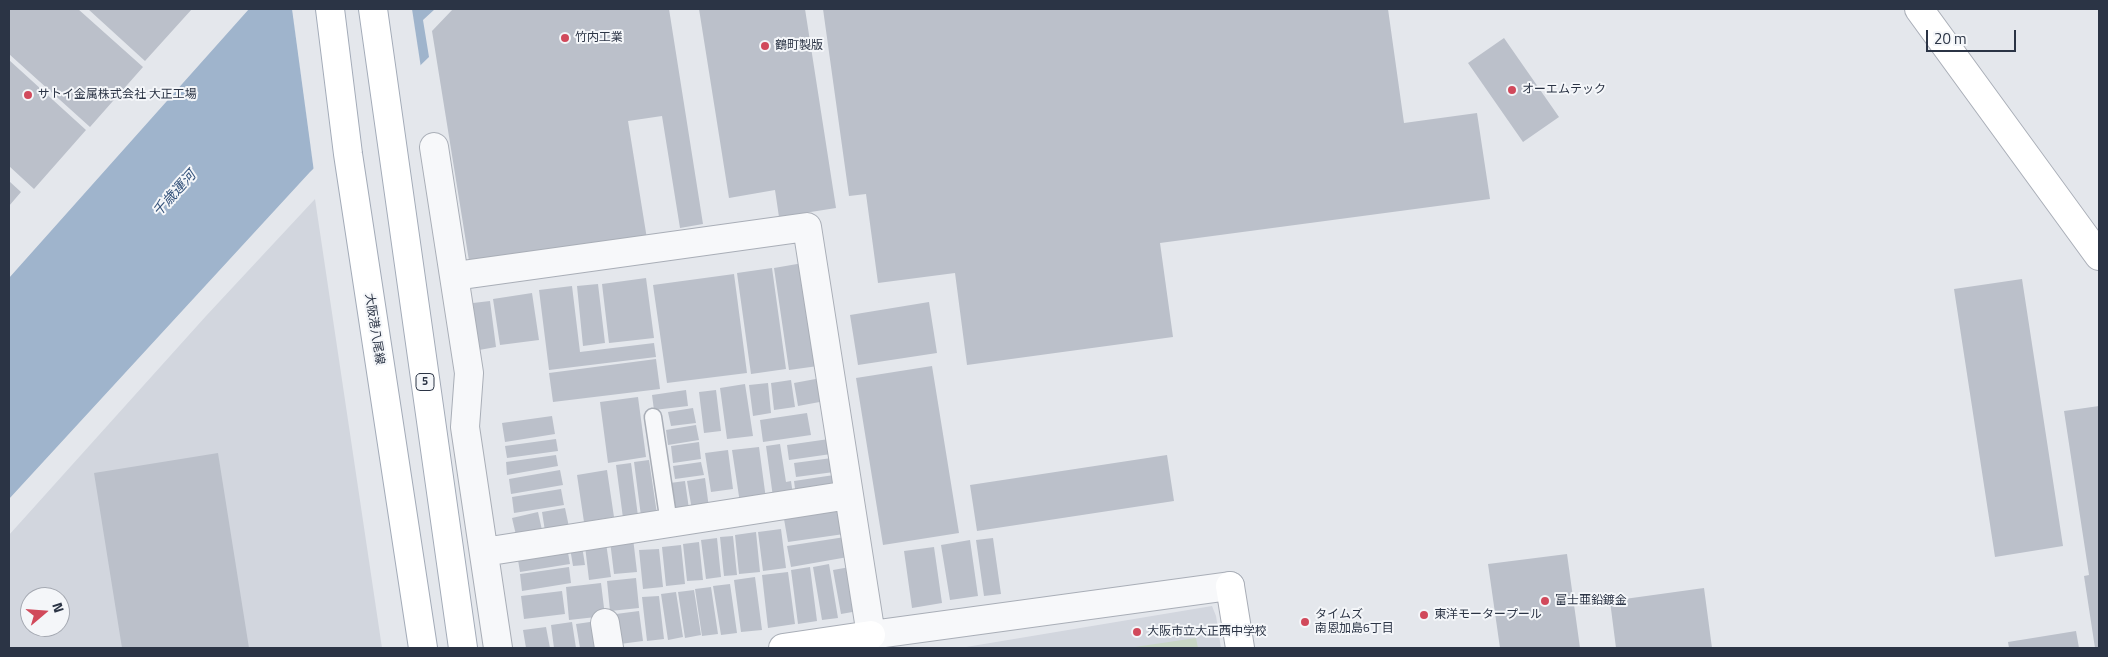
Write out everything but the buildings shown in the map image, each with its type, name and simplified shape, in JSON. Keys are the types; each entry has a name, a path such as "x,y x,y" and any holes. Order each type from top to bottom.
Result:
{"main road":[{"name":"大阪港八尾線","path":"330,9 348,154 422,648"},
{"name":"5","path":"373,9 463,648"},
{"path":"1919,9 2099,256"},
{"path":"1230,586 1240,648"},
{"path":"783,648 872,641"}],"street":[{"path":"434,147 469,373 465,427 498,648"},
{"path":"455,276 807,227 872,641 1230,586"},
{"path":"484,552 849,495"}],"lane":[{"path":"653,417 669,523"}],"shaded area":[{"path":"315,199 382,648 9,648 9,535 206,316"},
{"name":"大阪市立大正西中学校","path":"1212,606 1216,616 1221,648 960,648"}],"green space":[{"path":"1196,638 1198,648 1128,648"}],"water":[{"name":"千歳運河","path":"249,9 435,9 423,20 429,57 310,172 9,499 9,278"}],"pier":[{"path":"292,9 412,9 421,68 314,172"}],"place":[{"name":"竹内工業","path":"565,38"},
{"name":"鶴町製版","path":"765,46"},
{"name":"オーエムテック","path":"1512,90"},
{"name":"サトイ金属株式会社 大正工場","path":"28,95"},
{"name":"富士亜鉛鍍金","path":"1545,601"},
{"name":"東洋モータープール","path":"1424,615"},
{"name":"タイムズ 南恩加島6丁目","path":"1305,622"},
{"name":"大阪市立大正西中学校","path":"1137,632"}]}
